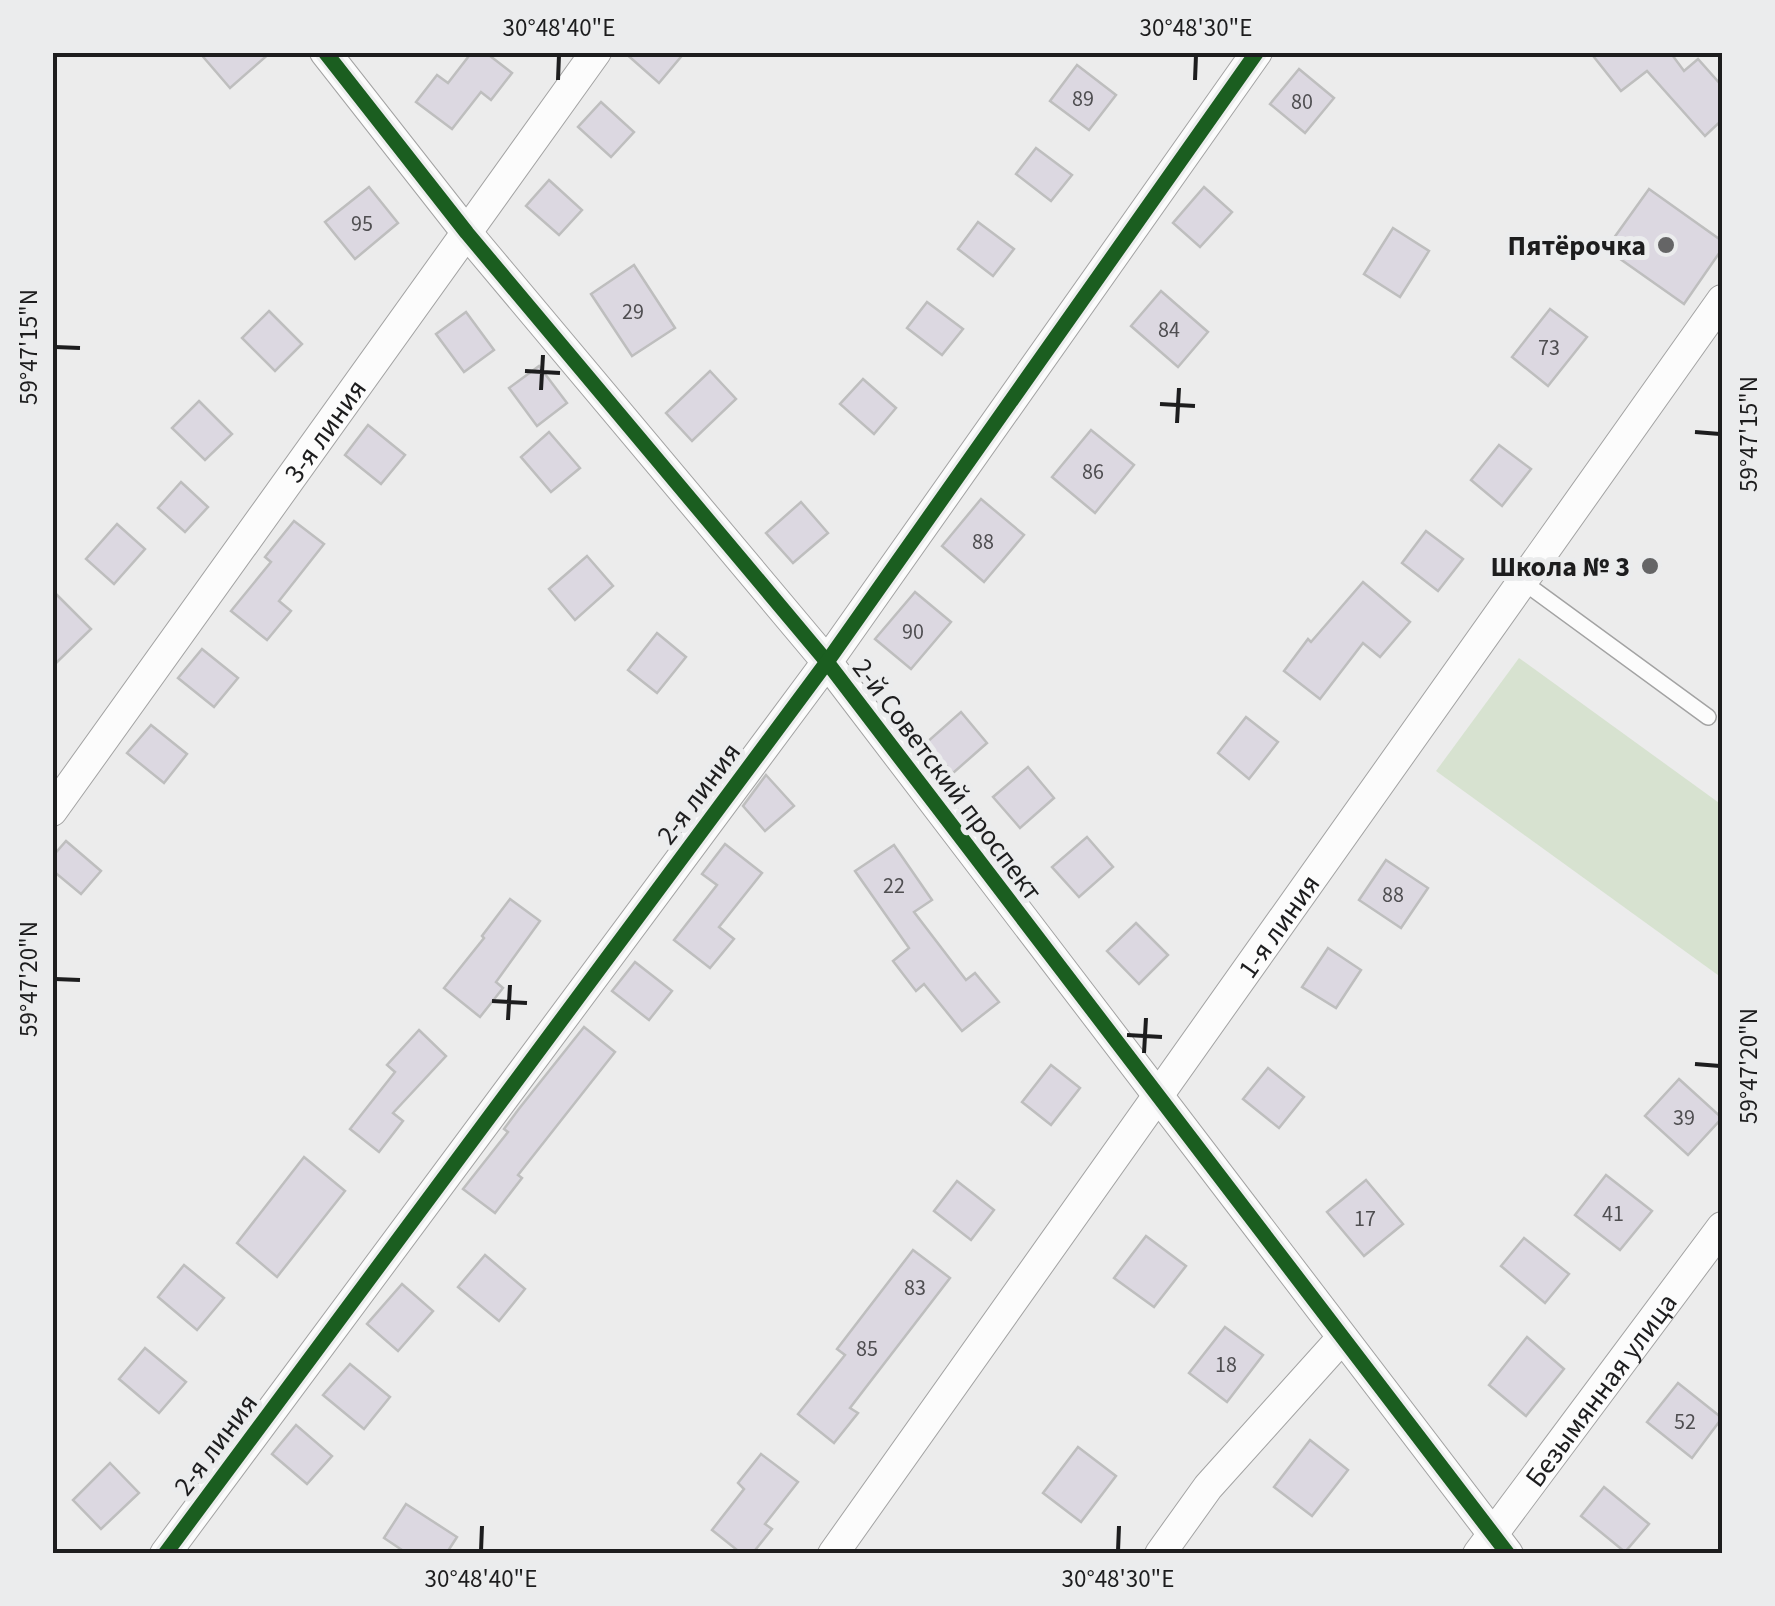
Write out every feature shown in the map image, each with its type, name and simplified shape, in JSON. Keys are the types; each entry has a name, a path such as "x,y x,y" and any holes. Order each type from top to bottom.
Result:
{"street":[{"name":"2-й Советский проспект","path":"325,52 467,232 827,662 1341,1339 1493,1547"},
{"name":"3-я линия","path":"52,811 596,52"},
{"name":"2-я линия","path":"165,1554 827,662 1257,52"},
{"name":"1-я линия","path":"833,1554 1722,300"},
{"name":"Безымянная улица","path":"1493,1547 1722,1227"},
{"path":"1160,1554 1208,1487 1341,1339"}],"lane":[{"path":"1522,581 1708,717"}],"green space":[{"path":"1519,658 1722,805 1722,978 1436,771"}],"building":[{"path":"199,52 271,52 230,88"},
{"path":"472,52 485,52 512,73 491,100 481,92 452,129 416,102 437,75 448,83"},
{"path":"624,52 685,52 659,83"},
{"path":"1590,52 1670,52 1684,71 1698,59 1722,86 1722,120 1705,136 1647,71 1621,91"},
{"path":"1077,65 1116,95 1089,130 1050,101"},
{"path":"1299,69 1334,98 1305,133 1270,104"},
{"path":"601,102 634,132 611,157 578,127"},
{"path":"1036,148 1072,175 1051,201 1016,174"},
{"path":"549,180 582,210 559,235 526,206"},
{"path":"369,187 398,223 355,259 325,222"},
{"path":"1204,187 1232,212 1200,247 1173,223"},
{"name":"Пятёрочка","path":"1649,189 1722,241 1722,249 1684,304 1606,249"},
{"path":"978,222 1014,249 993,276 958,249"},
{"path":"1393,228 1429,251 1400,297 1364,274"},
{"path":"634,265 675,328 632,356 591,294"},
{"path":"1161,291 1208,332 1178,367 1131,326"},
{"path":"927,302 963,329 942,355 907,328"},
{"path":"1550,309 1587,337 1548,386 1512,357"},
{"path":"269,311 302,344 275,371 242,338"},
{"path":"466,312 494,350 464,372 436,334"},
{"path":"539,366 567,403 537,426 509,388"},
{"path":"710,371 736,399 692,441 666,413"},
{"path":"863,379 896,408 874,434 840,404"},
{"path":"199,401 232,434 205,460 172,428"},
{"path":"368,425 405,455 381,484 345,455"},
{"path":"1091,430 1134,465 1095,513 1052,477"},
{"path":"549,432 580,468 551,492 521,457"},
{"path":"1499,445 1531,469 1502,506 1471,480"},
{"path":"181,482 208,507 185,532 158,508"},
{"path":"981,499 1024,535 984,582 942,546"},
{"path":"801,502 828,533 793,563 766,533"},
{"path":"294,521 324,544 279,601 291,611 267,640 231,611 271,562 265,557"},
{"path":"117,524 145,549 114,584 86,559"},
{"path":"1426,531 1463,559 1438,591 1402,563"},
{"path":"587,556 613,586 575,620 549,589"},
{"path":"1363,582 1410,622 1380,657 1363,643 1320,699 1284,671 1308,639 1311,642"},
{"path":"52,590 91,629 52,667"},
{"path":"915,592 951,622 911,669 875,639"},
{"path":"657,633 686,657 657,693 628,670"},
{"path":"202,649 238,678 214,707 178,678"},
{"path":"961,712 987,743 953,773 926,743"},
{"path":"1246,717 1278,742 1249,779 1218,753"},
{"path":"151,725 187,754 164,783 127,753"},
{"path":"1028,767 1054,798 1020,828 993,797"},
{"path":"766,775 794,806 765,831 743,806"},
{"path":"1087,837 1113,867 1079,897 1052,867"},
{"path":"66,841 101,871 81,894 52,870 52,857"},
{"path":"725,844 762,873 719,927 734,939 710,968 674,940 717,885 702,874"},
{"path":"894,845 932,900 914,912 966,980 975,973 999,1002 962,1031 924,984 916,991 893,961 909,948 855,871"},
{"path":"1386,860 1428,888 1401,928 1359,900"},
{"path":"510,899 540,921 496,982 503,988 480,1017 444,988"},
{"path":"1136,923 1168,955 1139,984 1107,951"},
{"path":"1328,948 1361,970 1336,1008 1302,987"},
{"path":"635,962 672,991 649,1020 612,991"},
{"path":"584,1027 615,1052 518,1175 522,1178 495,1213 463,1189 508,1132 504,1129 518,1110"},
{"path":"419,1030 446,1056 393,1113 403,1121 379,1152 350,1129 395,1072 387,1065"},
{"path":"1051,1065 1080,1088 1051,1125 1022,1102"},
{"path":"1268,1068 1304,1097 1279,1128 1243,1099"},
{"path":"1679,1079 1722,1118 1688,1155 1645,1116"},
{"path":"304,1157 345,1191 277,1277 237,1243"},
{"path":"1606,1175 1652,1211 1620,1250 1575,1215"},
{"path":"1366,1180 1403,1224 1364,1256 1327,1212"},
{"path":"957,1181 994,1210 971,1240 934,1211"},
{"path":"1146,1236 1186,1266 1154,1307 1114,1278"},
{"path":"1524,1238 1569,1274 1545,1303 1501,1266"},
{"path":"913,1250 950,1278 850,1408 858,1413 834,1443 798,1414 845,1355 837,1349"},
{"path":"485,1255 525,1289 499,1321 458,1287"},
{"path":"184,1265 224,1298 197,1330 158,1297"},
{"path":"402,1284 433,1311 398,1351 367,1324"},
{"path":"1225,1327 1263,1355 1227,1402 1189,1373"},
{"path":"1527,1337 1564,1369 1526,1416 1489,1385"},
{"path":"145,1348 186,1382 159,1413 119,1379"},
{"path":"350,1364 390,1397 364,1429 323,1395"},
{"path":"1678,1383 1722,1418 1692,1458 1647,1422"},
{"path":"296,1425 332,1456 307,1484 272,1454"},
{"path":"1310,1440 1348,1470 1312,1516 1274,1487"},
{"path":"1078,1447 1116,1476 1081,1522 1043,1493"},
{"path":"761,1454 798,1482 765,1524 772,1529 752,1554 742,1554 712,1530 744,1489 738,1483"},
{"path":"110,1463 139,1493 101,1529 73,1500"},
{"path":"1604,1487 1649,1524 1625,1552 1581,1516"},
{"path":"406,1504 457,1537 446,1554 408,1554 384,1538"}],"cycle path":[{"path":"325,52 467,233 827,662 1508,1554"},
{"path":"165,1554 827,662 1257,52"}],"place":[{"name":"Пятёрочка","path":"1666,245"},
{"name":"Школа № 3","path":"1650,566"}]}
